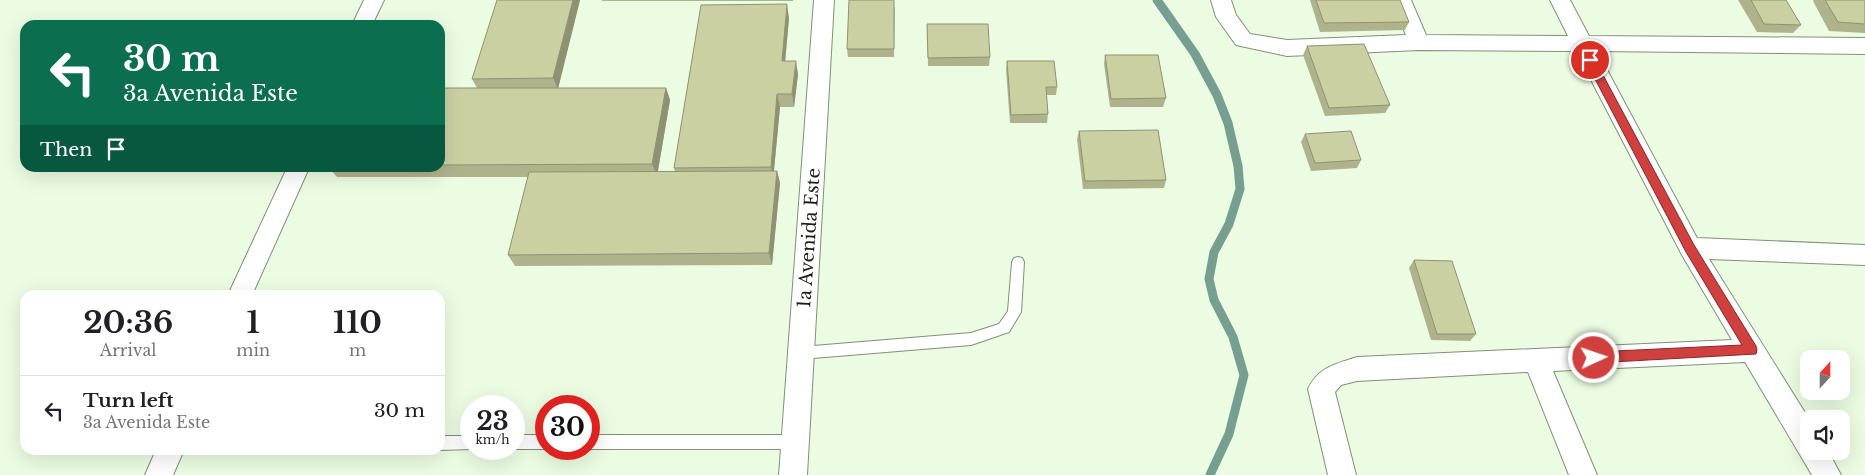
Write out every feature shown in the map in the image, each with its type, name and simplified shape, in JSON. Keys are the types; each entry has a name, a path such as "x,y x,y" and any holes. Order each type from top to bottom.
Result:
{"street":[{"path":"364,20 374,0"},
{"name":"1a Avenida Este","path":"793,475 824,0"},
{"path":"1221,0 1226,17 1243,40 1287,48 1420,42 1865,46"},
{"path":"1401,0 1420,42"},
{"path":"1560,0 1690,248 1800,429"},
{"path":"242,290 296,172"},
{"path":"1690,248 1865,255"},
{"path":"1342,475 1322,389 1333,376 1357,369 1751,350"},
{"path":"1536,361 1584,475"},
{"path":"159,475 168,455"},
{"path":"1818,460 1827,475"}],"lane":[{"path":"801,353 971,339 1004,328 1014,312 1018,262"},
{"path":"445,443 460,442"},
{"path":"600,442 795,442"}],"building":[{"path":"497,0 573,0 553,78 472,79"},
{"path":"849,0 894,0 894,49 847,49"},
{"path":"1316,0 1400,0 1409,22 1324,23"},
{"path":"1751,0 1786,0 1801,25 1764,24"},
{"path":"1825,0 1865,0 1865,24 1838,22"},
{"path":"787,4 782,61 796,61 792,94 777,94 771,167 674,168 701,5"},
{"path":"927,24 988,24 990,57 928,58"},
{"path":"1364,44 1390,105 1329,108 1307,46"},
{"path":"1105,55 1158,55 1166,98 1111,99"},
{"path":"1007,61 1054,61 1057,87 1046,87 1048,114 1011,115"},
{"path":"445,88 666,88 652,164 445,165"},
{"path":"1158,130 1166,180 1085,181 1079,131"},
{"path":"1351,131 1361,160 1315,163 1305,134"},
{"path":"777,171 769,253 508,255 529,172"},
{"path":"1414,260 1452,261 1476,334 1437,334"}],"waterway":[{"path":"1157,0 1195,54 1217,95 1228,123 1238,166 1240,189 1229,224 1214,252 1209,279 1214,300 1233,337 1244,375 1229,434 1210,475"}],"route":[{"path":"1590,60 1690,248 1751,350 1594,358"}]}
